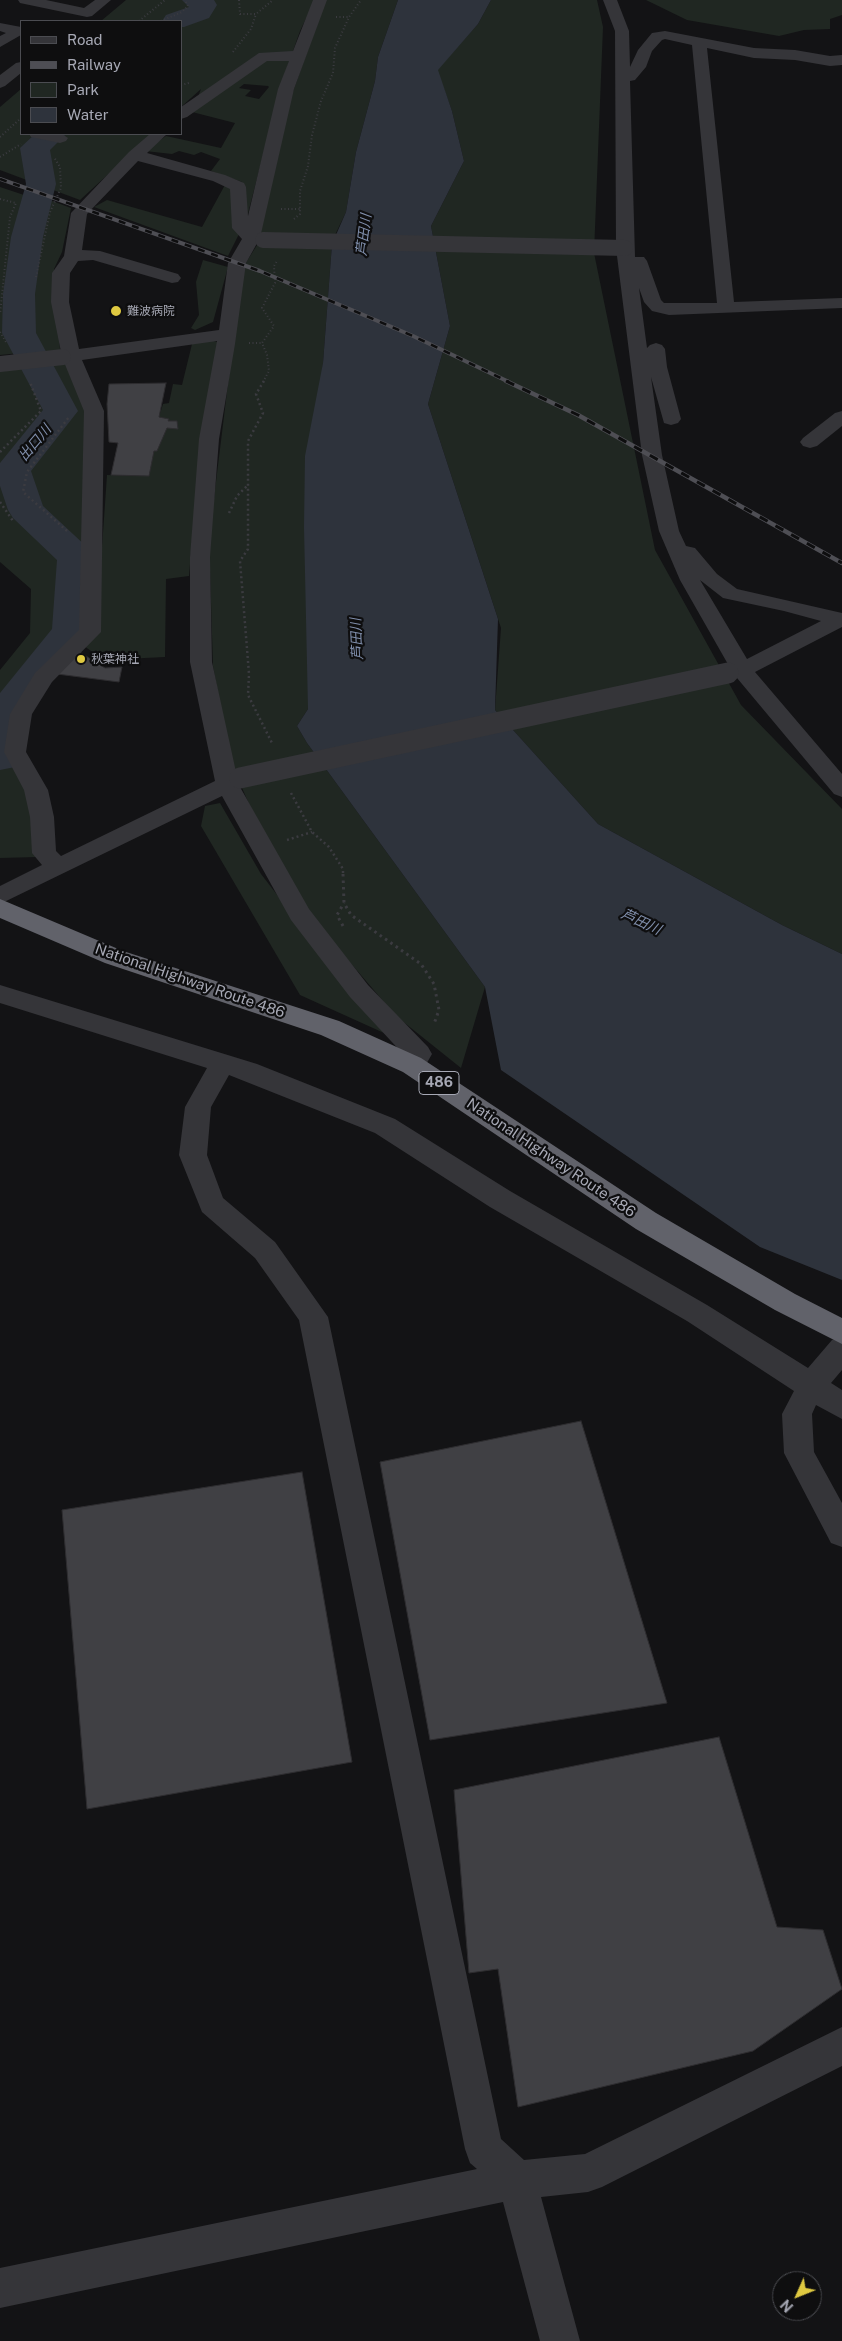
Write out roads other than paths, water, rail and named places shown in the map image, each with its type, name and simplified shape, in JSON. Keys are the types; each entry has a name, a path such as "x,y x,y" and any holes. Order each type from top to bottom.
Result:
{"highway":[{"name":"National Highway Route 486","path":"0,908 114,957 330,1028 412,1065 646,1221 785,1302 842,1332"}],"street":[{"path":"25,0 82,17 104,0"},
{"path":"320,0 286,89 257,239 237,263 209,439 200,557 201,662 234,781 300,914 359,991 419,1054 412,1065"},
{"path":"610,0 622,30 629,255 652,455 669,531 690,580 735,672 801,741 842,789"},
{"path":"617,19 628,18 630,9"},
{"path":"0,27 18,31 0,43"},
{"path":"622,78 630,77 638,67 645,50 657,36 665,35 754,53 830,61 842,60"},
{"path":"699,43 726,307"},
{"path":"182,113 264,56 299,56"},
{"path":"0,83 20,67"},
{"path":"43,135 60,138"},
{"path":"57,867 44,853 42,817 36,790 14,752 21,714 43,678 90,632 94,411 67,356 60,302 61,273 73,256 79,213 135,155 158,135"},
{"path":"135,155 219,178 238,186 240,228 257,239 629,255"},
{"path":"73,256 94,255 172,278"},
{"path":"629,255 653,302 658,367 671,419"},
{"path":"655,319 669,310 842,303"},
{"path":"0,364 227,334"},
{"path":"810,442 842,417"},
{"path":"675,544 684,547 710,578 730,594 787,605 842,619"},
{"path":"0,896 234,781 735,672 842,619"},
{"path":"801,741 812,740 842,759"},
{"path":"0,994 248,1071 385,1126 500,1199 697,1313 842,1406"},
{"path":"223,1063 198,1107 193,1155 212,1204 265,1250 312,1317 484,2149 517,2180 560,2341"},
{"path":"842,1349 811,1386 797,1414 799,1453 842,1533"},
{"path":"0,2288 517,2180 588,2172 842,2046"}],"water":[{"name":"芦田川","path":"398,0 491,0 478,24 438,70 452,111 464,161 431,226 450,326 428,404 498,619 495,710 598,824 782,925 842,954 842,1280 760,1247 501,1070 485,987 307,743 297,726 308,709 304,527 305,456 323,363 332,244 346,212 356,152 375,81 378,57"}],"waterway":[{"name":"出口川","path":"178,20 200,12 204,5 195,0"},
{"name":"出口川","path":"0,757 6,713 71,630 76,557 26,510 13,470 61,411 19,333 19,294 27,237 41,184 35,148 51,135"}],"railway":[{"path":"0,179 260,271 413,336 509,382"},
{"path":"506,381 578,415 842,563"}],"place":[{"name":"難波病院","path":"116,311"},
{"name":"秋葉神社","path":"81,659"}]}
